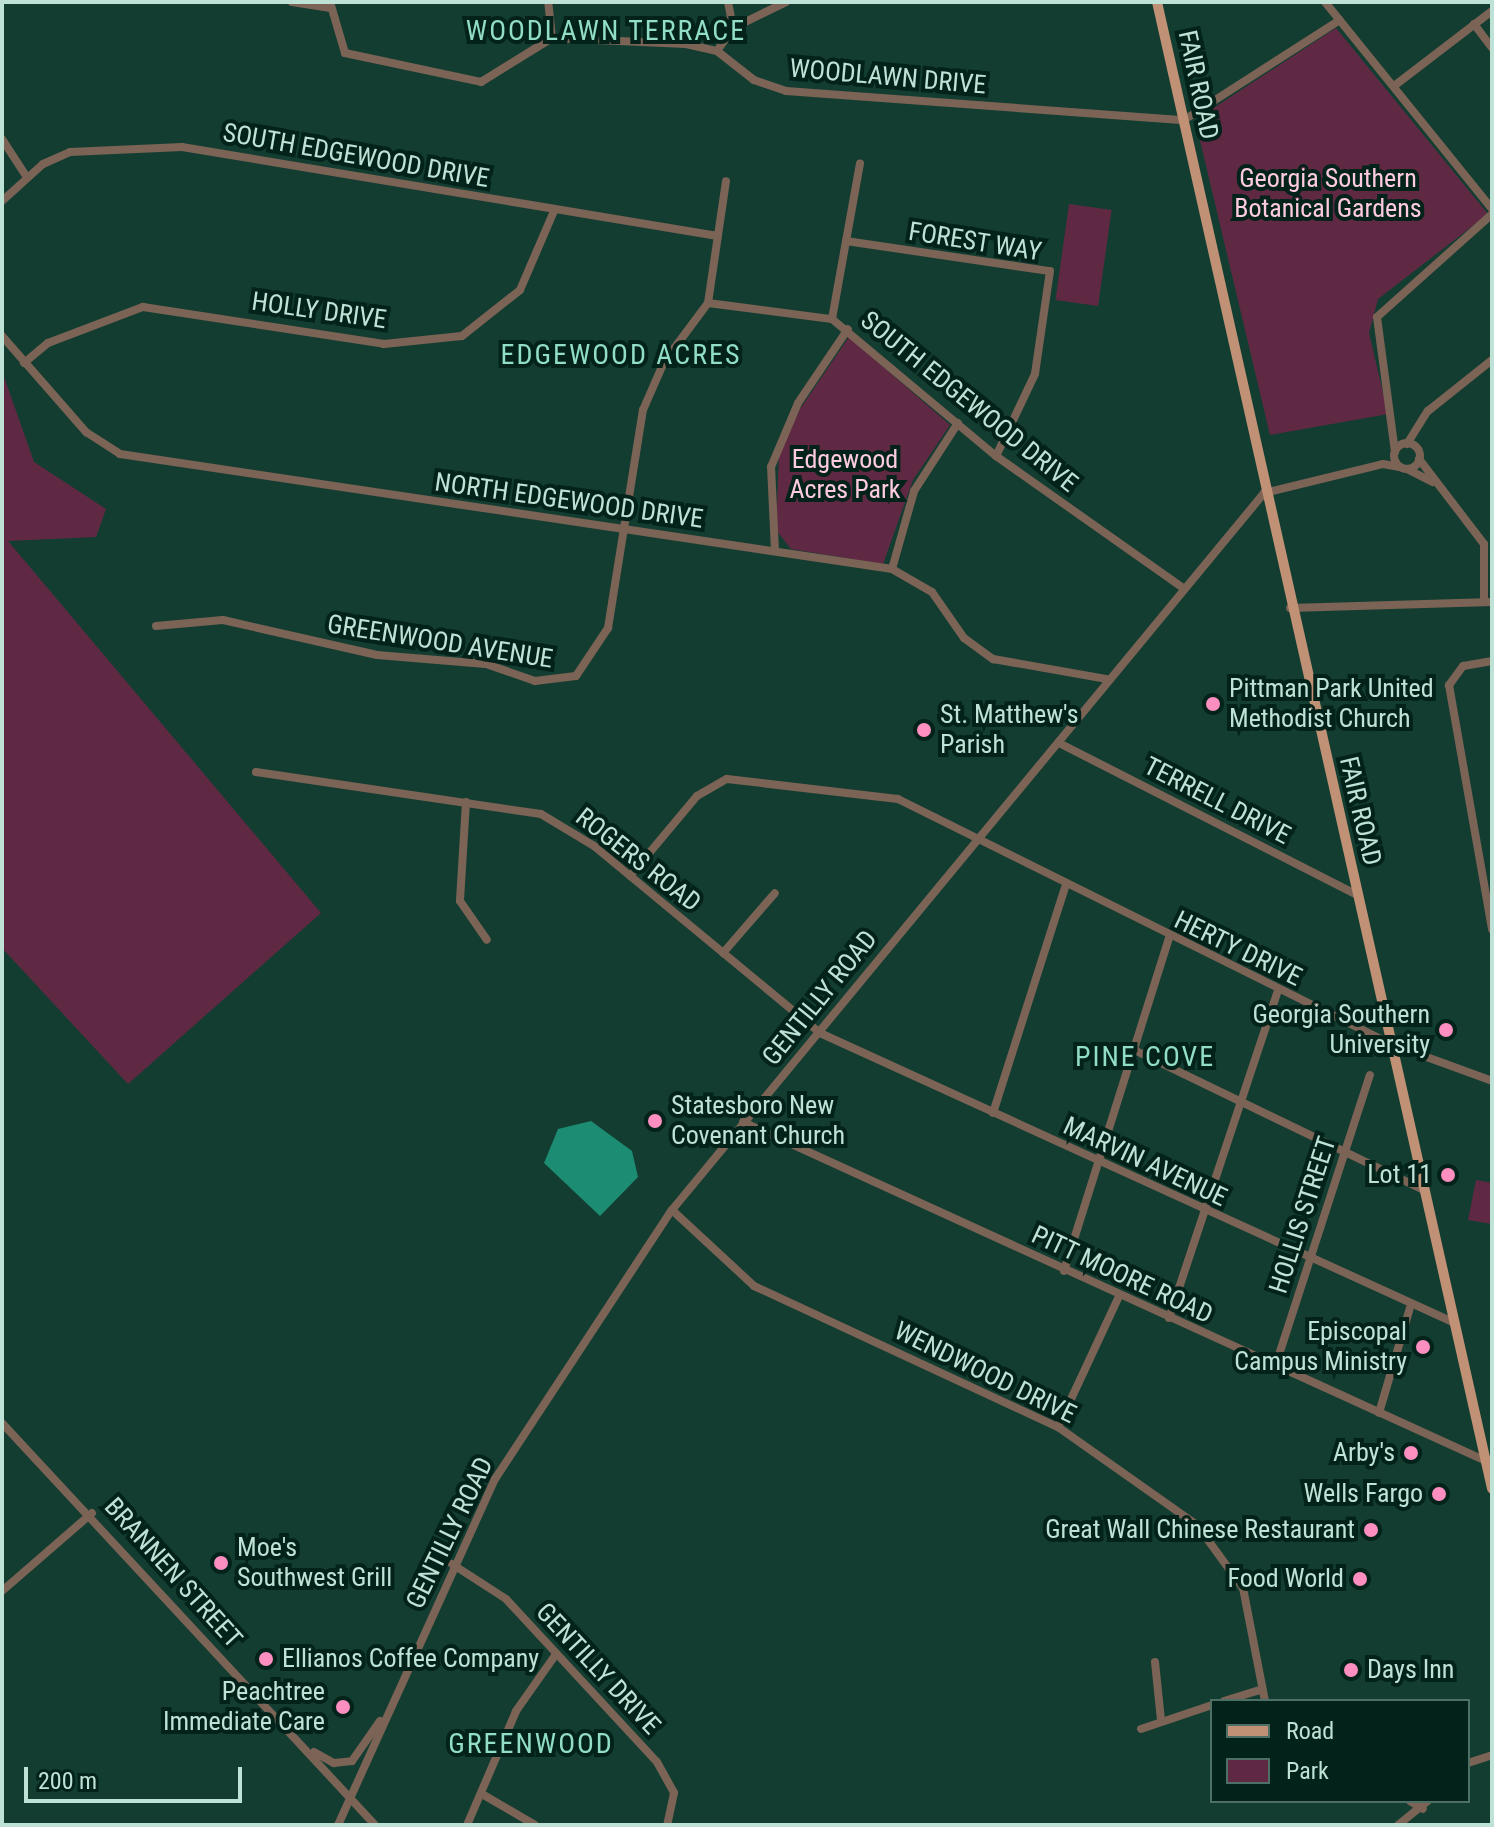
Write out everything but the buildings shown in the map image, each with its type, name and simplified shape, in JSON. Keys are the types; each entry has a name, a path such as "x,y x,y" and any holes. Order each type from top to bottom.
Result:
{"main road":[{"name":"FAIR ROAD","path":"1157,2 1264,493 1492,1489"}],"street":[{"path":"292,2 331,5 345,53 440,77 481,82 552,38 717,51 733,28 786,2"},
{"path":"548,2 552,38"},
{"path":"728,2 733,28"},
{"path":"1290,608 1488,602 1484,544 1433,482 1419,456 1403,442 1373,330 1377,317 1492,212 1325,2"},
{"path":"1394,86 1492,11"},
{"path":"1184,120 1340,20"},
{"path":"1474,24 1492,48"},
{"name":"WOODLAWN DRIVE","path":"717,51 754,80 786,91 1184,120"},
{"path":"2,139 26,176"},
{"name":"SOUTH EDGEWOOD DRIVE","path":"2,201 26,176 87,149 182,147 718,236"},
{"path":"832,319 860,164"},
{"name":"GREENWOOD AVENUE","path":"156,626 223,620 377,655 460,660 565,682 586,668 608,628 643,410 664,362 708,303 726,181"},
{"name":"HOLLY DRIVE","path":"24,363 48,343 143,307 384,344 462,336 520,290 554,211"},
{"name":"FOREST WAY","path":"846,241 1050,271 1035,374 996,456"},
{"name":"SOUTH EDGEWOOD DRIVE","path":"708,303 832,319 848,329 996,456 1183,588"},
{"path":"775,551 771,467 798,403 848,329"},
{"path":"2,336 24,363"},
{"path":"1419,456 1417,435 1428,411 1492,360"},
{"name":"NORTH EDGEWOOD DRIVE","path":"24,363 86,432 120,454 892,569 932,592 964,638 993,659 1107,679"},
{"path":"892,569 914,491 958,423"},
{"path":"1383,464 1403,442 1417,435"},
{"path":"1394,454 1404,468"},
{"path":"1404,468 1419,456"},
{"path":"1264,493 1383,464 1404,468 1433,482"},
{"name":"GENTILLY ROAD","path":"338,1825 452,1564 495,1479 672,1210 820,1033 974,838 1059,743 1107,679 1264,493"},
{"path":"1484,544 1492,538"},
{"path":"1492,661 1463,666 1449,685 1492,929"},
{"name":"TERRELL DRIVE","path":"1059,743 1357,895"},
{"name":"ROGERS ROAD","path":"256,772 541,814 630,876 820,1033"},
{"name":"HERTY DRIVE","path":"630,876 697,796 727,779 898,799 1065,887 1391,1044 1492,1081"},
{"path":"466,802 460,901 487,940"},
{"path":"993,1113 1065,887"},
{"path":"723,953 775,893"},
{"path":"1064,1271 1169,937"},
{"path":"1169,1318 1278,990"},
{"name":"MARVIN AVENUE","path":"820,1033 1410,1308 1455,1323"},
{"path":"1134,1050 1423,1190"},
{"name":"HOLLIS STREET","path":"1275,1367 1370,1075"},
{"name":"PITT MOORE ROAD","path":"743,1122 1486,1461"},
{"name":"WENDWOOD DRIVE","path":"672,1210 754,1286 1058,1427 1217,1543 1252,1613 1259,1690 1264,1699"},
{"path":"1058,1427 1119,1296"},
{"path":"1379,1413 1410,1308"},
{"name":"BRANNEN STREET","path":"2,1423 92,1513 375,1825"},
{"path":"2,1591 92,1513"},
{"name":"GENTILLY DRIVE","path":"452,1564 506,1599 667,1776 674,1793 667,1825"},
{"path":"467,1825 516,1711 556,1654"},
{"path":"1155,1662 1161,1720"},
{"path":"298,1740 326,1761 352,1761 402,1682"},
{"path":"1230,1699 1259,1690"},
{"path":"1141,1729 1210,1706"},
{"path":"1470,1762 1492,1755"},
{"path":"482,1794 535,1825"},
{"path":"1398,1825 1425,1805"}],"green space":[{"name":"Georgia Southern Botanical Gardens","path":"1336,28 1488,214 1378,299 1369,333 1388,414 1270,435 1198,132 1203,115"},
{"path":"1069,204 1112,210 1098,306 1056,300"},
{"name":"Edgewood Acres Park","path":"849,337 950,425 913,480 883,564 791,549 776,530 779,454 800,409"},
{"path":"2,371 34,462 106,509 96,537 8,541 321,913 128,1084 2,948"},
{"path":"1476,1180 1492,1183 1492,1224 1468,1220"}],"shaded area":[{"path":"591,1121 632,1151 638,1177 600,1216 544,1163 558,1129"}],"place":[{"name":"Pittman Park United Methodist Church","path":"1213,704"},
{"name":"St. Matthew's Parish","path":"924,730"},
{"name":"Georgia Southern University","path":"1446,1030"},
{"name":"Statesboro New Covenant Church","path":"655,1121"},
{"name":"Lot 11","path":"1448,1175"},
{"name":"Episcopal Campus Ministry","path":"1423,1347"},
{"name":"Arby's","path":"1411,1453"},
{"name":"Wells Fargo","path":"1439,1494"},
{"name":"Great Wall Chinese Restaurant","path":"1371,1530"},
{"name":"Moe's Southwest Grill","path":"221,1563"},
{"name":"Food World","path":"1360,1579"},
{"name":"Ellianos Coffee Company","path":"266,1659"},
{"name":"Days Inn","path":"1351,1670"},
{"name":"Peachtree Immediate Care","path":"343,1707"}],"district":[{"name":"WOODLAWN TERRACE","path":"606,31"},
{"name":"EDGEWOOD ACRES","path":"621,355"},
{"name":"PINE COVE","path":"1145,1057"},
{"name":"GREENWOOD","path":"531,1744"}]}
